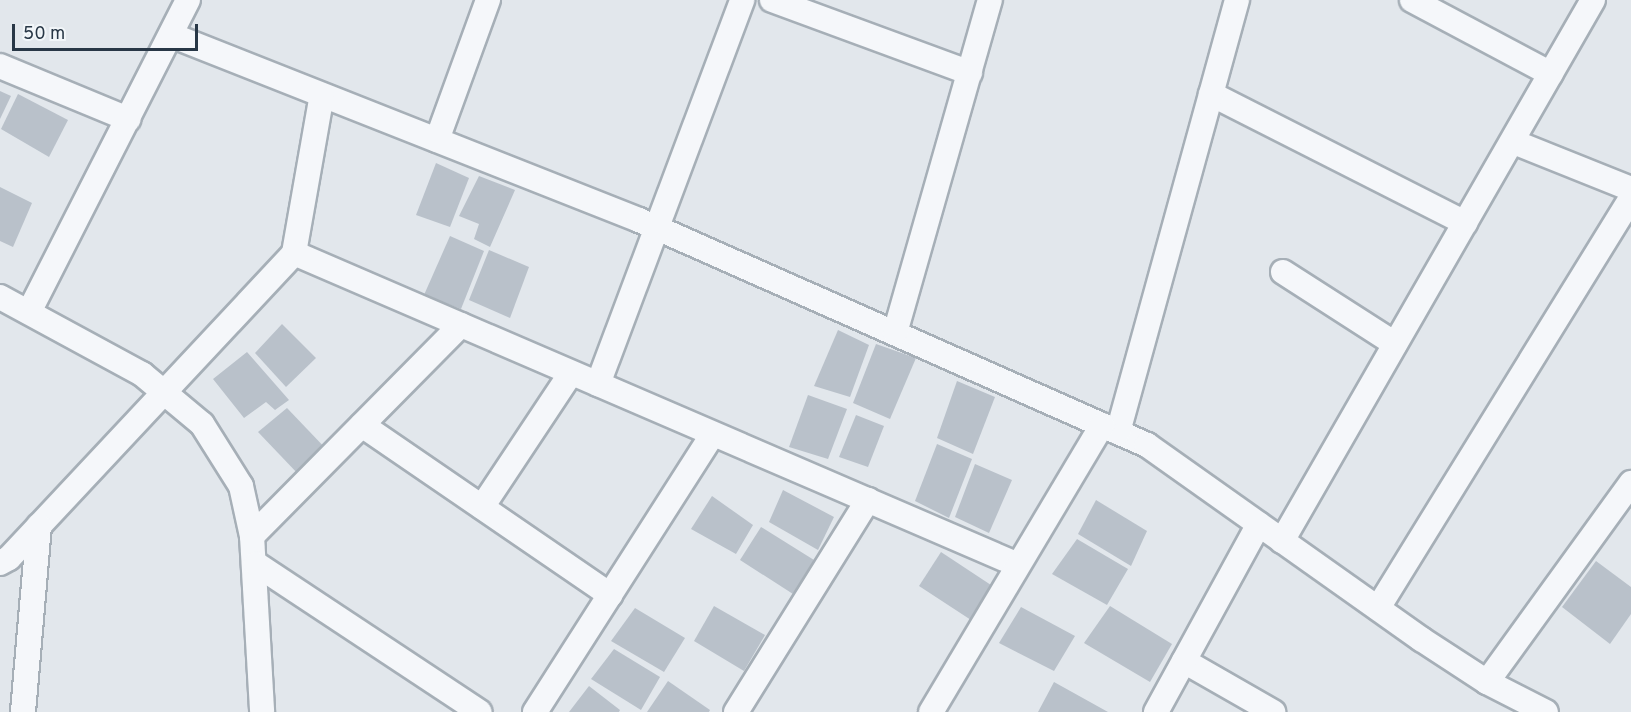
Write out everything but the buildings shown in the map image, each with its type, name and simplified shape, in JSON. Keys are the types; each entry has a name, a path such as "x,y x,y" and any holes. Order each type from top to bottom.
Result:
{"street":[{"path":"29,312 189,0"},
{"path":"437,140 488,0"},
{"path":"598,384 742,0"},
{"path":"772,0 970,73"},
{"path":"895,333 990,0"},
{"path":"930,712 1018,566 1110,429 1212,94 1237,0"},
{"path":"1412,0 1551,74"},
{"path":"1282,541 1514,142 1593,0"},
{"path":"171,35 658,228 1147,445 1487,682 1546,712"},
{"path":"0,66 128,119"},
{"path":"1212,94 1465,224"},
{"path":"0,563 39,526 294,253 321,95"},
{"path":"1514,142 1631,189"},
{"path":"1378,608 1631,198"},
{"path":"294,253 1018,566"},
{"path":"1283,272 1395,344"},
{"path":"0,297 142,374 202,424 241,486 252,536 256,564 262,712"},
{"path":"252,536 461,325"},
{"path":"482,507 571,373"},
{"path":"362,425 610,595"},
{"path":"535,712 713,434"},
{"path":"1487,682 1631,483"},
{"path":"736,712 868,500"},
{"path":"1156,712 1259,525"},
{"path":"23,712 39,526"},
{"path":"256,564 480,712"},
{"path":"1184,661 1273,712"}]}
